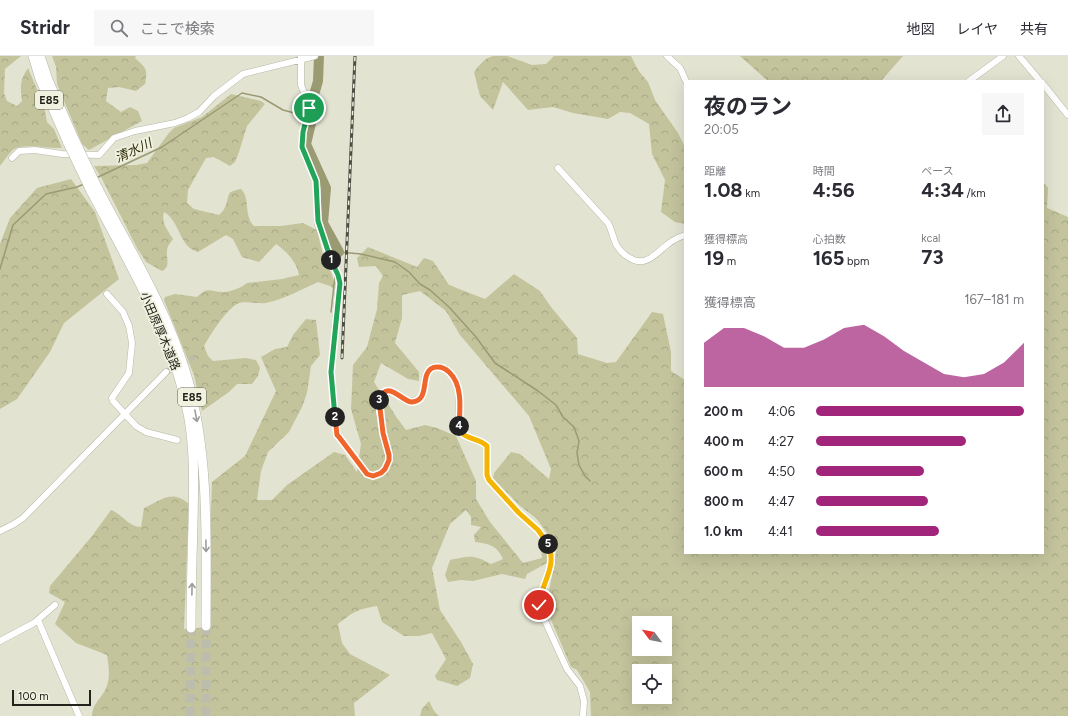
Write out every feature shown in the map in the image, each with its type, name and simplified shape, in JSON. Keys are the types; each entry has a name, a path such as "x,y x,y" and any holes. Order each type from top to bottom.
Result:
{"highway":[{"name":"小田原厚木道路","path":"33,56 40,79 158,321 175,363 187,406 193,474 191,628"},
{"name":"小田原厚木道路","path":"40,56 71,141"},
{"name":"小田原厚木道路","path":"94,190 164,317 187,376 194,404 200,441 204,497 206,626"}],"street":[{"path":"12,158 19,151 35,150 62,154 99,155 114,138 118,136 175,123 199,112 214,96 243,74 301,57 315,56"},
{"path":"667,56 680,68 686,80"},
{"path":"970,80 1003,56"},
{"path":"1019,56 1039,80"},
{"path":"301,57 301,85 309,105 303,132 302,147 316,181 318,225 340,283 331,372 337,435 367,474 373,476 379,475 385,469 389,457 378,404 381,396 391,391 396,392 408,401 415,401 424,393 426,377 430,369 440,366 451,374 459,391 460,431 464,435 481,441 487,446 487,475 489,480 519,513 538,530 549,545 552,562 540,599 540,610 567,669 580,686 584,701 583,716"},
{"path":"1044,85 1068,115"},
{"path":"558,168 608,223 612,230 616,244 620,250 632,259 643,261 648,259 669,243 684,236"},
{"path":"106,294 123,312 129,326 132,343 129,373 112,398 113,401 136,426 146,432 176,440"},
{"path":"0,531 24,518 166,372"},
{"path":"0,641 38,620 55,605"},
{"path":"38,620 79,716"}],"green space":[{"path":"0,56 21,56 5,69 4,93 7,101 17,106 22,101 21,83 28,68 44,106 47,122 54,129 62,148 31,146 19,147 14,149 8,155 0,166"},
{"path":"52,56 136,56 135,58 142,64 146,72 145,84 136,91 119,87 108,88 106,101 121,112 130,107 138,111 142,121 89,150 82,144 57,84 56,67"},
{"path":"493,56 507,56 532,65 546,64 554,56 631,56 638,70 648,82 655,100 678,133 684,145 684,224 675,222 661,212 665,180 652,154 649,124 630,113 620,112 608,119 573,113 553,107 528,110 503,82 493,110 480,96 474,72 487,58"},
{"path":"740,56 903,56 882,80 767,80"},
{"path":"231,94 261,101 265,104 247,126 235,162 230,166 214,157 206,158 188,190 187,203 194,209 219,215 225,208 230,193 241,189 246,197 249,217 254,226 281,226 303,223 317,230 325,263 332,274 336,291 330,286 318,282 292,294 266,303 241,302 234,306 219,322 204,346 208,356 213,361 246,358 256,360 260,368 258,376 252,384 237,384 229,392 202,411 194,375 164,300 165,297 175,294 197,297 201,293 208,290 221,292 231,291 247,283 282,279 299,275 298,270 287,253 276,244 259,262 242,257 233,239 226,235 198,252 191,249 183,239 170,216 164,212 164,223 173,239 167,249 167,265 162,271 146,262 137,248 94,166 136,165 147,163 174,128 202,117"},
{"path":"71,179 95,212 119,279 64,323 50,352 17,399 0,409 0,244 10,218 37,188"},
{"path":"1044,183 1048,188 1047,208 1068,217 1068,716 591,716 590,692 577,670 571,667 546,608 557,547 537,519 519,505 493,478 494,473 511,452 520,454 549,479 551,469 529,416 460,335 446,311 420,291 402,295 402,318 395,343 419,372 419,381 408,379 381,363 374,382 406,430 425,425 456,436 476,481 476,499 490,522 523,563 542,558 540,543 548,550 547,563 527,574 525,579 502,574 473,581 461,580 448,582 445,575 450,560 475,557 491,564 503,559 501,554 492,546 475,542 474,535 481,527 471,525 471,517 466,510 450,524 432,568 440,610 461,642 473,664 470,678 457,686 437,680 435,676 446,659 432,633 419,636 404,636 382,622 377,606 365,608 356,612 338,624 342,643 350,654 390,675 354,703 355,716 92,716 94,706 104,692 109,679 107,655 76,643 55,624 65,602 49,593 50,586 92,536 111,510 119,514 129,523 141,527 144,508 167,497 177,497 189,504 184,629 210,627 212,482 245,456 276,391 261,357 275,349 287,347 293,335 306,319 316,320 320,355 311,366 307,393 302,407 289,432 268,452 261,471 257,500 272,500 287,485 334,452 345,455 357,472 361,444 351,409 353,365 367,347 377,309 379,283 383,276 376,266 359,267 357,258 368,247 417,267 424,258 433,261 449,285 485,299 514,274 540,291 551,307 577,338 578,354 607,363 616,362 652,312 663,314 671,352 671,371 684,379 684,554 1044,554"},
{"path":"429,701 434,711 439,716 420,716 422,709"}],"waterway":[{"path":"319,56 318,81 314,95 312,119 306,144 326,188 323,223 339,252"},
{"name":"清水川","path":"96,178 162,147 242,93 261,97 283,110 302,115"},
{"name":"清水川","path":"0,269 13,225 46,194 84,184"},
{"path":"337,266 339,252 361,254 395,262 409,272 420,284 430,290 449,307 476,337 495,363 538,391 556,405 563,417 574,427 579,441 577,453 579,465 585,476 590,481"},
{"path":"331,312 335,276"}],"tunnel":[{"path":"166,372 194,357"},
{"path":"206,626 206,716"},
{"path":"190,716 191,628"}],"railway":[{"path":"342,358 355,56"}],"route":[{"path":"309,108 303,132 302,147 316,181 318,225 340,283 331,372 337,435 367,474 371,476 379,475 385,469 389,460 378,404 379,398 382,394 394,391 408,401 415,401 424,393 426,377 430,369 440,366 449,372 459,391 460,431 462,434 481,441 487,446 487,475 489,480 519,513 538,530 549,545 552,562 539,605"}]}
